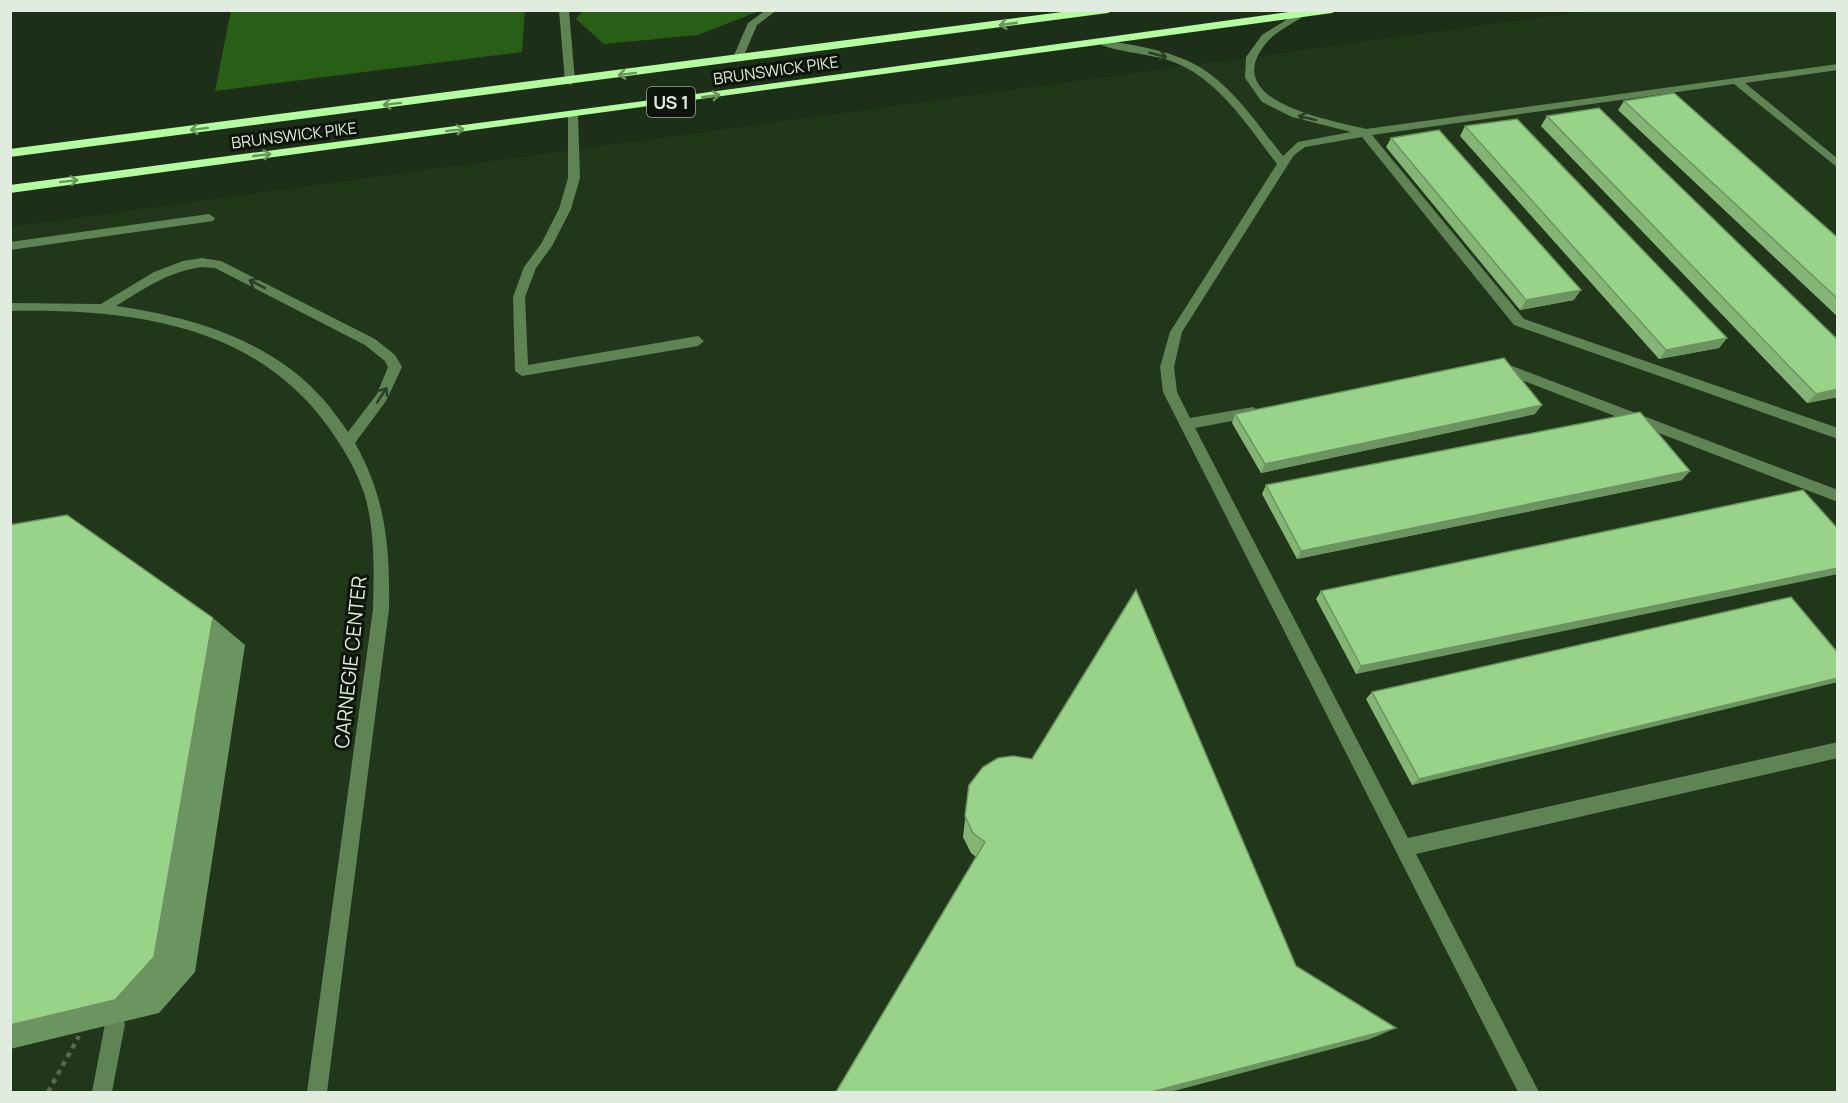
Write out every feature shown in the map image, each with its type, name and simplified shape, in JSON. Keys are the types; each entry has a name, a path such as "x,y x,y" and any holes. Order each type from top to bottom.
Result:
{"highway":[{"name":"BRUNSWICK PIKE","path":"10,153 570,82 1108,10"},
{"name":"BRUNSWICK PIKE","path":"10,189 573,115 1332,10"}],"street":[{"path":"564,10 570,82"},
{"path":"737,60 753,23 772,10"},
{"path":"1299,15 1266,37 1251,57 1250,78 1266,100 1296,115 1364,132 1519,322 1838,434"},
{"path":"1101,42 1189,65 1217,84 1283,164"},
{"path":"1529,1092 1170,392 1167,367 1176,332 1290,153 1302,144 1364,132 1838,67"},
{"path":"1737,81 1838,165"},
{"path":"573,115 574,178 565,209 546,246 530,267 519,297 522,371 698,341"},
{"path":"10,246 209,218"},
{"path":"104,308 164,273 192,263 207,262 218,264 370,342 390,358 395,367 392,379 379,400 348,442"},
{"name":"CARNEGIE CENTER","path":"10,307 54,305 104,308 176,320 225,337 270,360 308,389 335,421 360,463 376,512 382,569 381,609 316,1092"},
{"path":"1480,372 1504,368 1838,496"},
{"path":"1186,424 1268,409"},
{"path":"1404,848 1838,750"},
{"path":"102,1092 115,1024"}],"path":[{"path":"48,1092 81,1033"}],"shaded area":[{"path":"1587,11 1837,11 1837,1092 11,1092 10,227"}],"green space":[{"path":"231,10 525,11 522,52 215,91"},
{"path":"583,10 759,11 698,35 604,44 576,19"}],"building":[{"path":"1674,93 1838,238 1838,299 1624,101"},
{"path":"1599,108 1838,340 1838,389 1816,394 1547,116"},
{"path":"1517,119 1727,338 1666,350 1465,126"},
{"path":"1439,130 1581,290 1526,300 1391,138"},
{"path":"1504,358 1542,405 1265,464 1235,414"},
{"path":"1640,412 1690,471 1301,551 1266,485"},
{"path":"1803,490 1838,529 1838,568 1361,666 1321,591"},
{"path":"67,515 213,618 154,957 115,1000 10,1025 10,525"},
{"path":"1136,590 1296,966 1396,1028 1151,1092 836,1092 985,842 973,833 965,816 969,785 983,767 998,758 1013,756 1032,759"},
{"path":"1791,597 1838,653 1838,678 1419,779 1372,692"}]}
